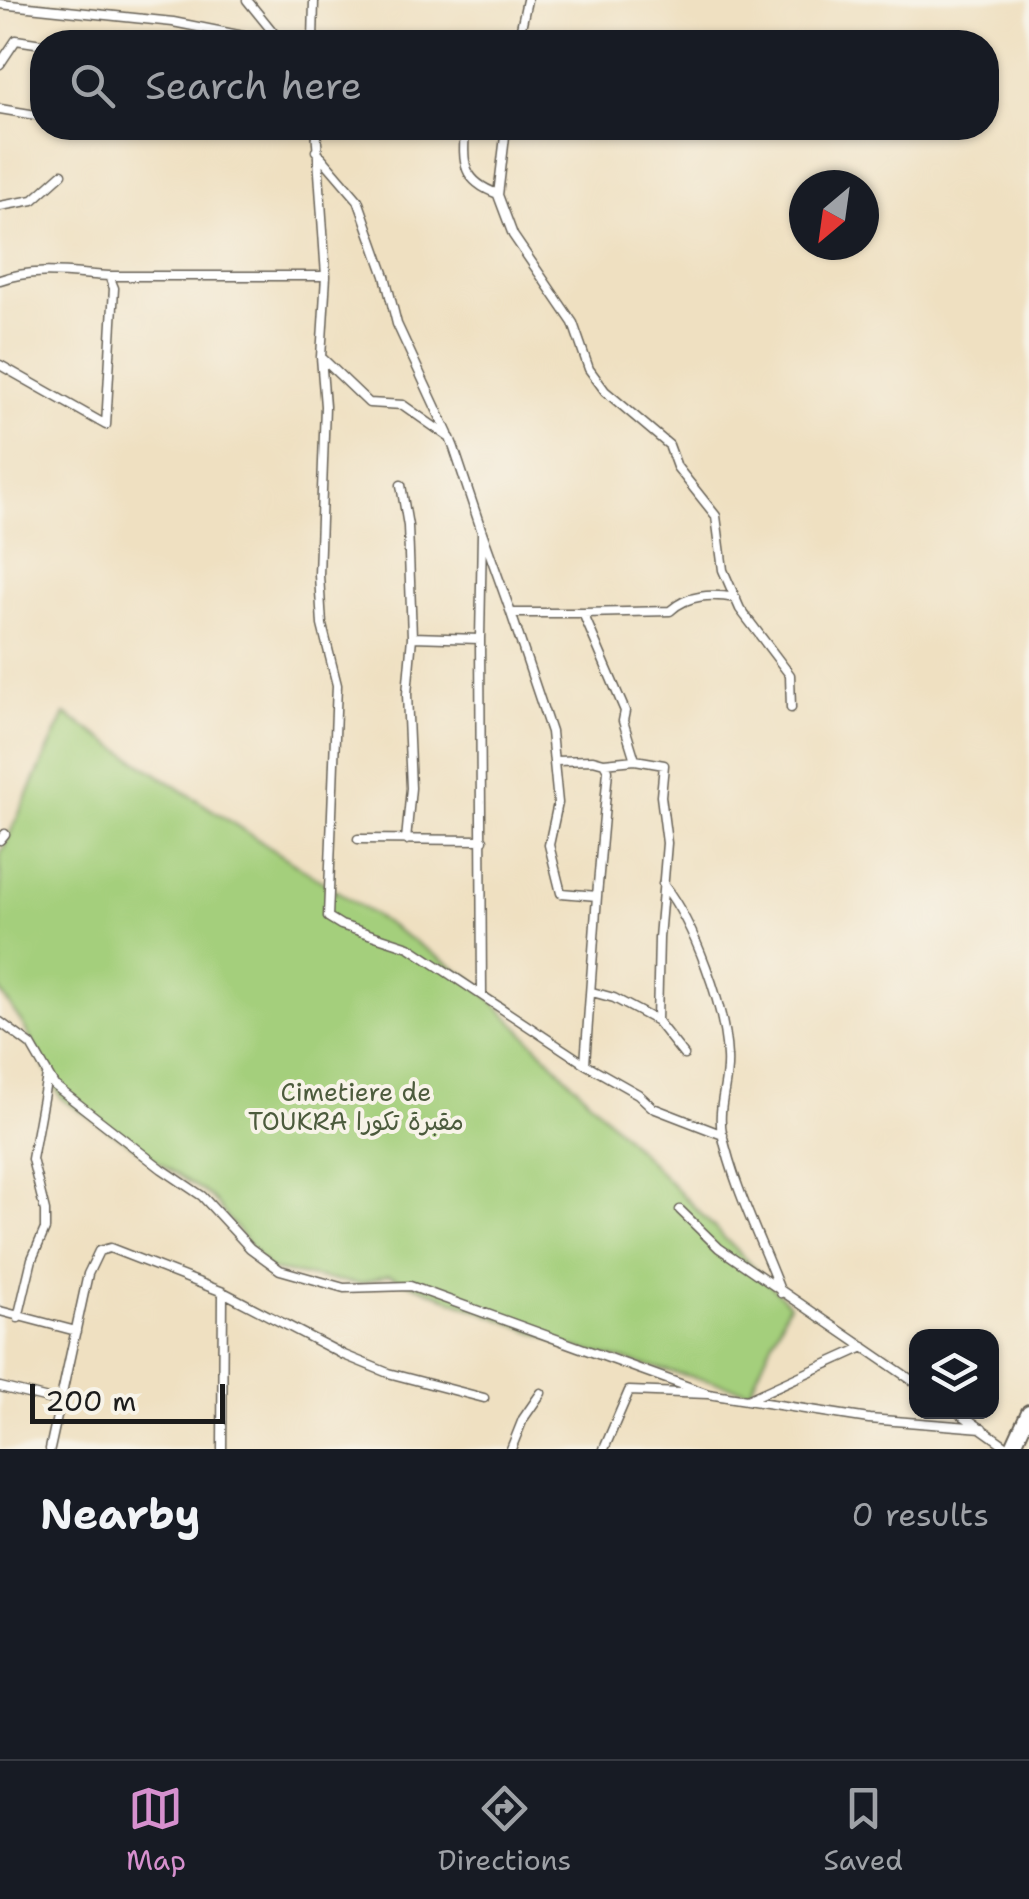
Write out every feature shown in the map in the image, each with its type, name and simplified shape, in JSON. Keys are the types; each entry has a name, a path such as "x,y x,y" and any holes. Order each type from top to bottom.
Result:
{"highway":[{"path":"1011,1449 1029,1412"}],"street":[{"path":"247,0 268,30"},
{"path":"313,30 314,0"},
{"path":"521,30 527,0"},
{"path":"0,4 60,4 215,30"},
{"path":"0,64 16,40 30,42"},
{"path":"0,109 30,114"},
{"path":"316,140 326,276 321,357 325,406 319,575 322,625 337,686 328,916 409,947 654,1108 722,1135"},
{"path":"465,140 468,176 482,188 498,194"},
{"path":"505,140 498,196 513,235 573,323 589,369 605,391 669,444 677,467 716,516 723,570 740,609 790,675 791,708"},
{"path":"316,150 358,200 397,324 450,438 478,511 552,732 558,803 549,845 561,893 598,896"},
{"path":"0,206 33,200 62,174"},
{"path":"0,280 17,274 57,272 109,276 326,276"},
{"path":"0,365 106,424 114,288 109,276"},
{"path":"321,357 369,403 403,404 450,438"},
{"path":"401,485 408,526 412,637 406,840"},
{"path":"482,532 482,994"},
{"path":"511,613 670,611 680,602 698,598 736,598"},
{"path":"583,613 624,711 635,760"},
{"path":"412,637 480,640"},
{"path":"554,760 635,760 664,765 661,796 667,843 657,1022"},
{"path":"585,1064 608,770 604,763"},
{"path":"358,839 483,840"},
{"path":"663,884 698,945 716,1000 728,1058 719,1115 722,1135 780,1292"},
{"path":"592,992 614,998 657,1022 684,1055"},
{"path":"0,1022 31,1045 47,1076 63,1092 162,1170 202,1196 250,1248 280,1270 344,1288 410,1286 708,1394"},
{"path":"18,1318 32,1259 46,1229 46,1211 33,1175 32,1159 47,1076"},
{"path":"680,1210 719,1248 909,1378"},
{"path":"50,1449 92,1262 99,1251 110,1248 223,1292 388,1373 484,1398"},
{"path":"222,1449 223,1292"},
{"path":"0,1311 76,1331"},
{"path":"747,1400 864,1347"},
{"path":"0,1387 60,1402"},
{"path":"604,1449 629,1391 708,1394 869,1419 982,1428"},
{"path":"511,1449 523,1419 541,1393"},
{"path":"968,1419 1011,1449"}],"green space":[{"name":"Cimetiere de TOUKRA مقبرة تكورا","path":"65,714 470,978 789,1304 750,1391 571,1347 389,1275 359,1284 269,1270 211,1197 62,1099 22,1023 0,991 0,855"}]}
